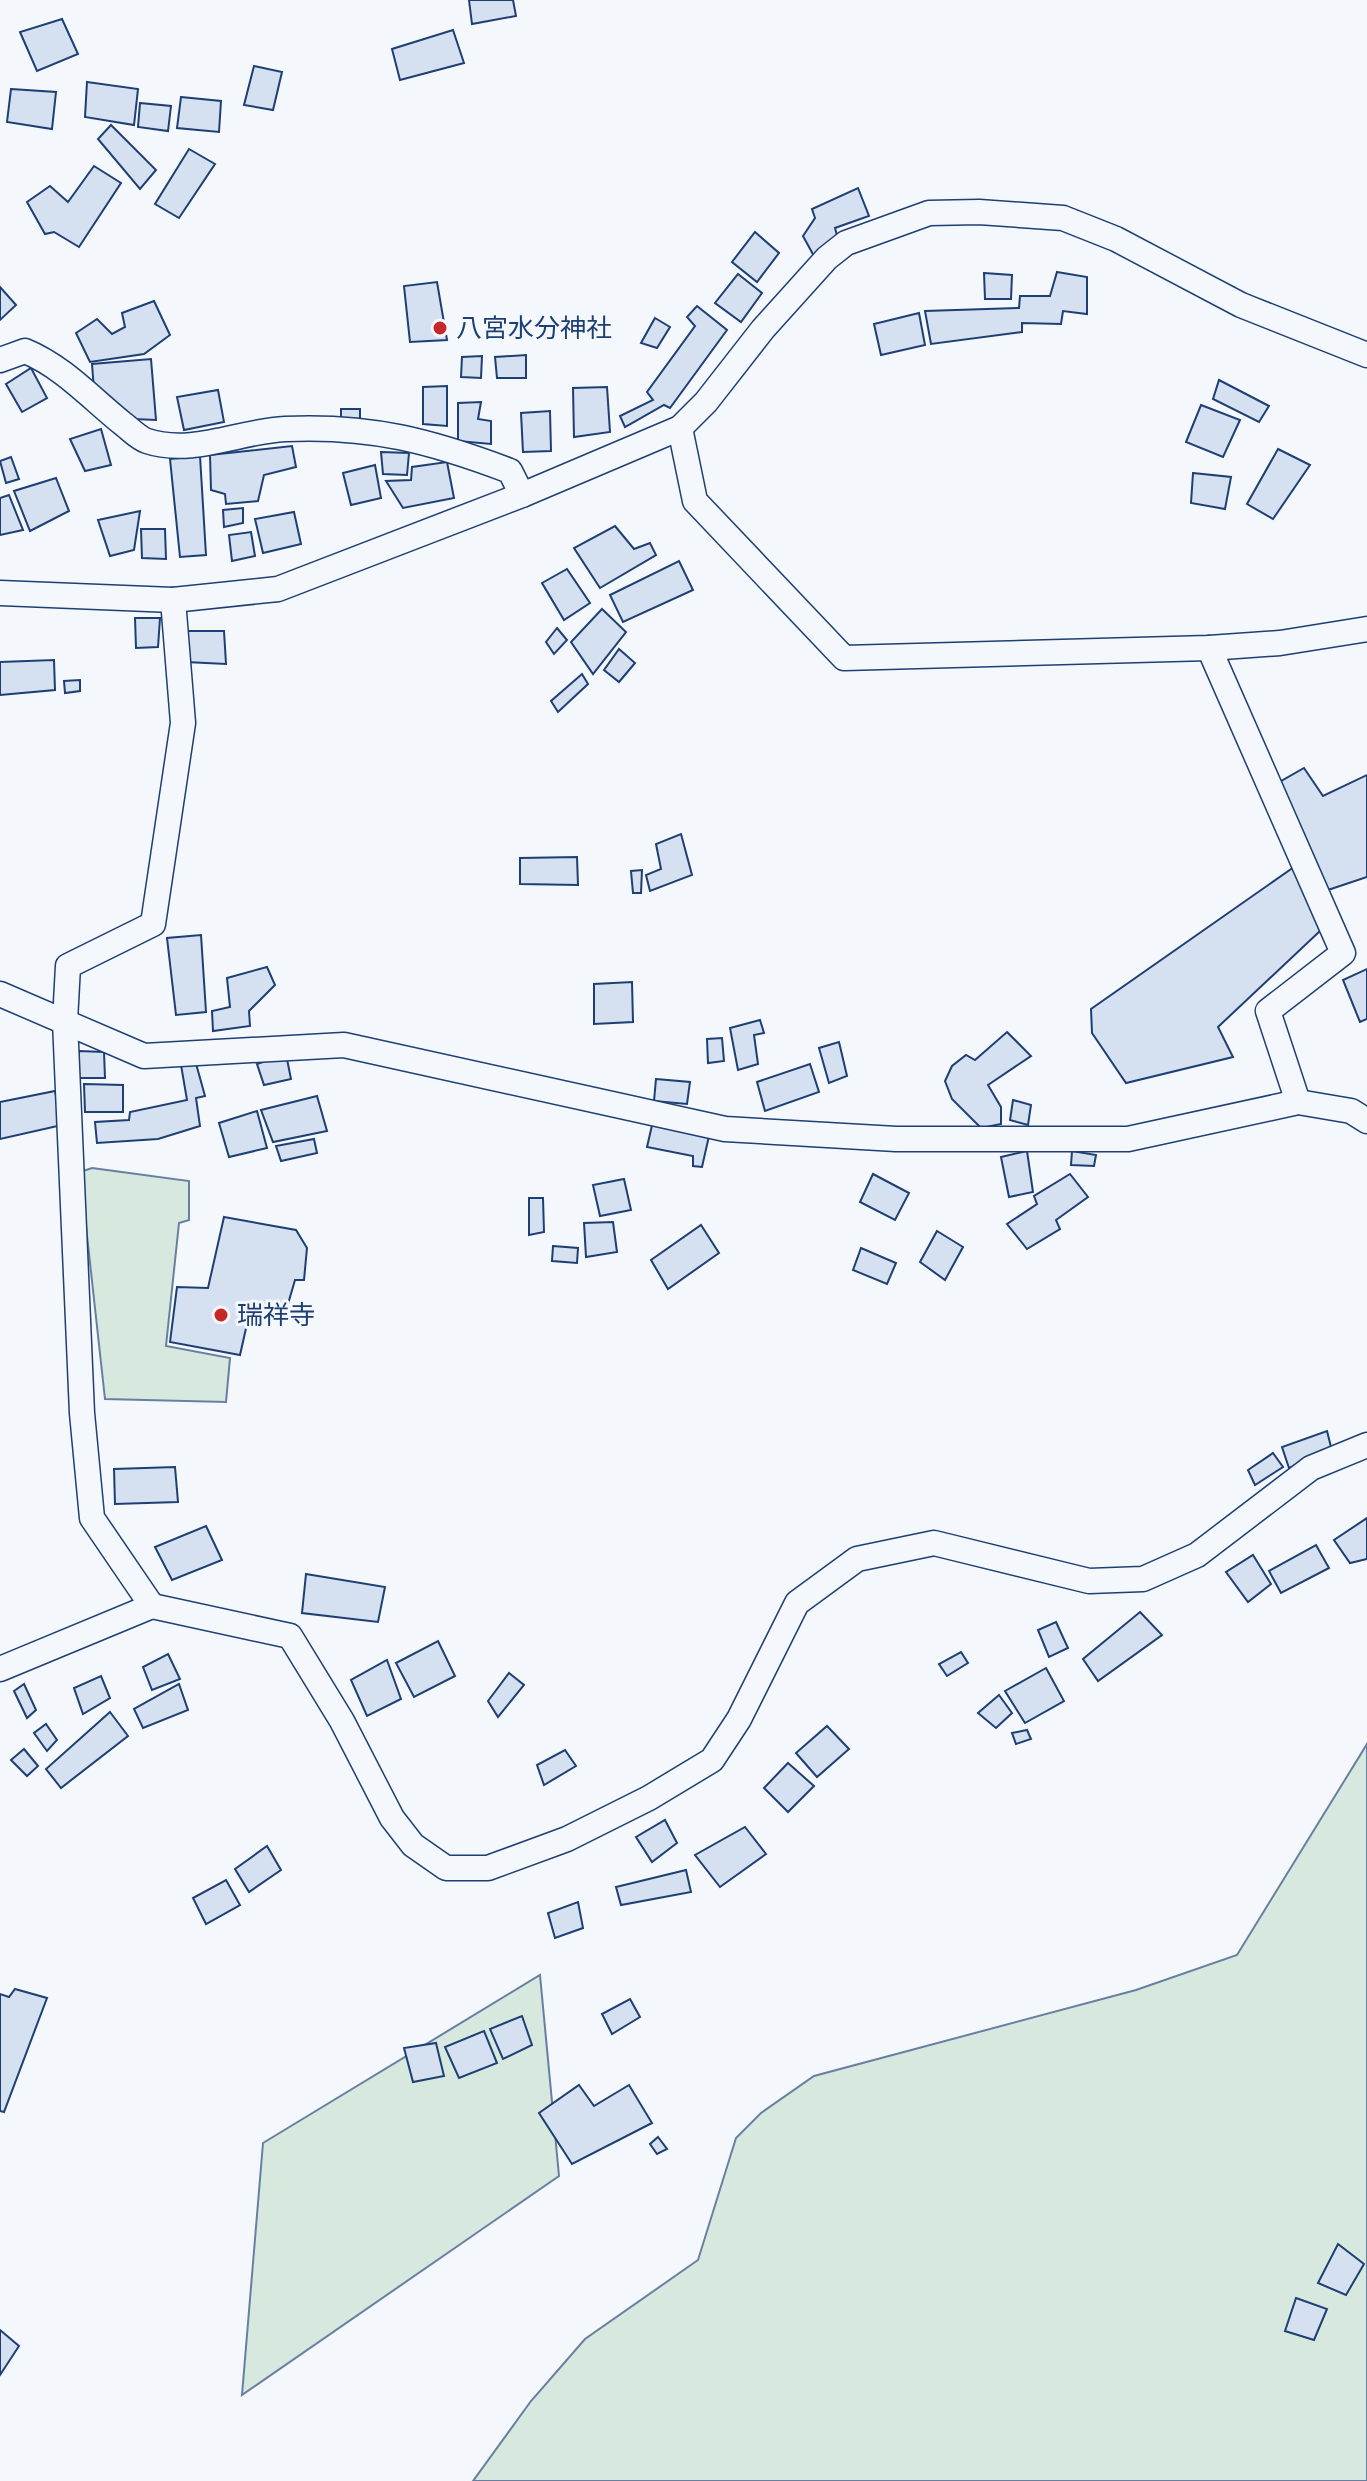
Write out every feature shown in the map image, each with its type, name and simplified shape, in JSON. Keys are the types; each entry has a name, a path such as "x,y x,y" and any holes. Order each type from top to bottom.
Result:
{"street":[{"path":"0,593 173,600 278,589 522,495 680,428 706,402 763,329 827,258 846,243 929,213 979,212 1063,218 1116,239 1241,305 1367,355"},
{"path":"0,360 25,351 49,360 145,441 182,444 220,441 282,429 364,430 404,435 510,471 522,495"},
{"path":"680,428 695,501 844,658 1209,648 1280,643 1367,629"},
{"path":"152,1606 92,1518 82,1413 65,1021 68,966 153,924 183,723 173,600"},
{"path":"1209,648 1343,953 1268,1011 1298,1102"},
{"path":"0,994 144,1056 344,1045 725,1129 896,1139 1128,1139 1298,1102 1351,1111 1367,1121"},
{"path":"0,1669 152,1606 290,1636 342,1721 392,1818 413,1845 446,1868 488,1868 567,1839 649,1798 712,1760 739,1719 797,1603 857,1559 934,1543 1089,1581 1143,1579 1197,1555 1311,1468 1367,1445"}],"shaded area":[{"path":"92,1168 189,1181 189,1220 179,1223 166,1346 230,1358 226,1402 105,1399 80,1172"},
{"path":"1367,1744 1367,2481 473,2481 531,2401 585,2339 698,2260 736,2138 761,2113 814,2076 1136,1990 1237,1955"},
{"path":"540,1975 559,2176 242,2395 263,2143"}],"building":[{"path":"469,0 513,0 516,16 472,24"},
{"path":"62,19 78,54 37,71 20,32"},
{"path":"453,30 464,63 400,80 392,49"},
{"path":"254,66 282,72 273,110 244,105"},
{"path":"87,82 138,89 134,125 85,117"},
{"path":"11,89 56,92 52,129 7,122"},
{"path":"181,97 221,101 219,132 177,128"},
{"path":"140,103 171,106 168,131 138,127"},
{"path":"111,125 156,170 140,189 98,139"},
{"path":"189,149 215,164 179,218 155,204"},
{"path":"94,166 121,183 79,247 54,232 45,234 27,202 50,186 68,202"},
{"path":"858,188 869,216 835,228 838,239 815,258 803,236 815,218 812,209"},
{"path":"755,232 779,253 757,282 732,262"},
{"path":"1057,272 1087,277 1087,314 1063,311 1061,324 1022,323 1022,332 931,344 925,311 1019,308 1020,296 1050,296"},
{"path":"984,273 1012,275 1011,299 985,299"},
{"path":"738,274 762,293 741,322 715,303"},
{"path":"437,282 447,340 410,342 404,286"},
{"path":"0,287 16,305 0,320"},
{"path":"154,301 170,335 144,354 90,362 76,333 97,319 112,334 125,327 122,313"},
{"path":"697,306 727,330 670,408 664,405 625,427 620,416 653,400 647,392 695,326 687,317"},
{"path":"919,313 925,345 881,355 874,324"},
{"path":"655,318 670,327 657,348 641,343"},
{"path":"526,355 526,378 497,378 495,357"},
{"path":"482,356 481,378 461,377 462,357"},
{"path":"151,359 156,420 134,419 94,390 92,364"},
{"path":"31,368 47,398 22,412 6,384"},
{"path":"1219,380 1269,406 1259,422 1213,399"},
{"path":"447,386 447,426 423,424 423,387"},
{"path":"607,387 610,432 574,437 573,388"},
{"path":"218,390 224,422 184,430 177,397"},
{"path":"481,402 478,419 491,421 491,444 458,441 458,403"},
{"path":"1201,405 1240,420 1223,457 1186,442"},
{"path":"341,409 360,409 360,424 341,423"},
{"path":"550,411 551,451 523,452 521,413"},
{"path":"101,429 111,465 85,471 70,439"},
{"path":"292,446 296,467 264,475 258,501 226,504 225,494 211,490 210,455"},
{"path":"1278,449 1310,465 1273,519 1247,504"},
{"path":"381,452 409,453 407,475 383,474"},
{"path":"200,456 206,555 180,557 170,459"},
{"path":"11,457 19,479 6,483 0,461"},
{"path":"447,462 454,498 403,508 386,481 411,480 412,467"},
{"path":"375,465 381,498 351,505 343,473"},
{"path":"1193,473 1231,477 1225,509 1191,503"},
{"path":"56,478 69,511 30,531 14,491"},
{"path":"9,495 23,530 0,535 0,498"},
{"path":"243,508 243,523 224,527 223,510"},
{"path":"140,511 134,550 110,556 98,520"},
{"path":"294,512 301,544 263,553 255,519"},
{"path":"615,526 634,549 650,543 656,555 600,588 574,548"},
{"path":"141,529 165,529 166,559 142,558"},
{"path":"251,532 255,556 232,561 229,535"},
{"path":"679,561 693,590 623,622 610,595"},
{"path":"567,569 590,603 564,620 542,583"},
{"path":"602,609 626,632 593,674 571,642"},
{"path":"135,618 160,618 158,647 136,648"},
{"path":"557,628 567,640 554,654 546,642"},
{"path":"187,631 224,631 226,664 186,662"},
{"path":"619,649 635,663 619,682 604,670"},
{"path":"54,660 55,690 0,695 0,662"},
{"path":"582,674 588,684 558,712 551,701"},
{"path":"80,680 80,691 65,693 64,681"},
{"path":"1304,768 1323,796 1367,775 1367,877 1328,890 1276,784"},
{"path":"681,834 692,875 650,891 646,875 661,869 656,844"},
{"path":"577,857 578,885 520,884 520,858"},
{"path":"1294,867 1320,931 1218,1027 1233,1057 1126,1083 1092,1033 1091,1009"},
{"path":"642,870 641,893 633,893 631,871"},
{"path":"201,935 206,1012 176,1015 167,938"},
{"path":"267,967 275,985 249,1011 250,1026 213,1031 212,1011 230,1007 227,978"},
{"path":"1367,969 1367,1019 1360,1022 1343,980"},
{"path":"632,982 633,1022 594,1024 594,984"},
{"path":"760,1020 764,1033 754,1035 758,1064 738,1070 730,1028"},
{"path":"1007,1032 1031,1056 988,1085 1001,1107 1001,1124 981,1128 952,1099 945,1081 952,1066 966,1055 975,1060"},
{"path":"722,1038 724,1061 708,1063 707,1039"},
{"path":"839,1042 847,1076 829,1083 819,1048"},
{"path":"79,1051 104,1052 105,1078 77,1078"},
{"path":"286,1054 291,1079 264,1085 257,1064"},
{"path":"195,1060 205,1096 196,1098 200,1126 158,1139 97,1143 95,1122 129,1120 130,1112 187,1100 181,1065"},
{"path":"810,1064 819,1092 765,1111 757,1082"},
{"path":"656,1079 690,1082 687,1104 654,1101"},
{"path":"84,1084 123,1085 123,1112 85,1112"},
{"path":"55,1091 62,1125 0,1139 0,1102"},
{"path":"317,1096 327,1131 273,1142 261,1110"},
{"path":"1013,1100 1031,1105 1028,1125 1010,1120"},
{"path":"257,1111 267,1148 229,1157 219,1123"},
{"path":"653,1121 709,1136 702,1167 693,1166 693,1156 647,1147"},
{"path":"314,1139 317,1153 281,1161 276,1146"},
{"path":"1027,1151 1033,1192 1009,1197 1001,1157"},
{"path":"1072,1151 1096,1155 1094,1166 1071,1165"},
{"path":"873,1174 909,1193 895,1220 860,1202"},
{"path":"1070,1174 1088,1197 1056,1220 1060,1229 1027,1249 1007,1224 1037,1204 1034,1196"},
{"path":"624,1179 631,1210 600,1216 593,1185"},
{"path":"529,1198 543,1198 544,1232 529,1235"},
{"path":"224,1217 296,1230 307,1248 304,1280 295,1280 283,1321 249,1315 240,1355 170,1342 177,1287 208,1288"},
{"path":"613,1222 617,1252 586,1257 584,1223"},
{"path":"701,1225 719,1253 668,1289 651,1260"},
{"path":"937,1231 963,1247 945,1280 920,1262"},
{"path":"553,1246 578,1248 577,1263 552,1261"},
{"path":"861,1248 896,1263 887,1284 853,1270"},
{"path":"1327,1431 1332,1451 1289,1468 1282,1447"},
{"path":"1273,1453 1283,1467 1255,1485 1248,1470"},
{"path":"175,1467 178,1502 115,1504 114,1469"},
{"path":"1367,1518 1367,1559 1350,1563 1334,1540"},
{"path":"206,1526 222,1560 172,1580 155,1547"},
{"path":"1316,1545 1329,1568 1281,1593 1269,1571"},
{"path":"1253,1555 1271,1584 1248,1602 1226,1572"},
{"path":"306,1574 385,1587 378,1622 302,1613"},
{"path":"1140,1612 1162,1635 1098,1681 1083,1659"},
{"path":"1056,1622 1068,1648 1049,1657 1038,1630"},
{"path":"438,1641 455,1676 414,1697 396,1663"},
{"path":"961,1652 968,1663 947,1676 939,1664"},
{"path":"168,1654 180,1679 152,1690 143,1667"},
{"path":"387,1660 401,1699 367,1716 351,1680"},
{"path":"1046,1668 1064,1701 1025,1723 1005,1691"},
{"path":"509,1673 524,1685 498,1717 488,1701"},
{"path":"101,1676 110,1698 83,1714 74,1688"},
{"path":"24,1684 36,1710 27,1718 14,1691"},
{"path":"179,1684 188,1710 143,1728 134,1709"},
{"path":"999,1695 1012,1713 996,1728 978,1713"},
{"path":"110,1712 128,1736 61,1788 46,1769"},
{"path":"46,1724 57,1740 47,1751 34,1733"},
{"path":"827,1726 849,1749 817,1777 796,1753"},
{"path":"1027,1730 1031,1739 1016,1744 1012,1733"},
{"path":"24,1749 38,1766 27,1776 11,1760"},
{"path":"565,1750 576,1766 544,1785 537,1765"},
{"path":"788,1763 814,1786 788,1812 764,1788"},
{"path":"665,1820 677,1843 652,1862 636,1837"},
{"path":"745,1827 766,1854 720,1887 695,1855"},
{"path":"267,1846 281,1870 249,1892 235,1869"},
{"path":"686,1870 691,1892 621,1905 616,1887"},
{"path":"226,1880 240,1905 206,1924 193,1898"},
{"path":"578,1902 583,1928 555,1938 548,1913"},
{"path":"15,1989 47,1998 4,2112 0,2111 0,1994 9,1997"},
{"path":"630,1999 640,2017 612,2034 602,2014"},
{"path":"522,2016 532,2045 503,2059 490,2029"},
{"path":"484,2031 497,2063 459,2078 445,2047"},
{"path":"436,2043 444,2076 413,2082 404,2048"},
{"path":"579,2085 594,2106 629,2085 652,2123 572,2164 539,2113"},
{"path":"658,2137 667,2149 657,2154 650,2144"},
{"path":"1338,2244 1364,2264 1346,2295 1318,2283"},
{"path":"1296,2298 1327,2309 1314,2340 1285,2331"},
{"path":"0,2330 19,2346 0,2375"}],"place":[{"name":"八宮水分神社","path":"440,328"},
{"name":"瑞祥寺","path":"221,1315"}]}
